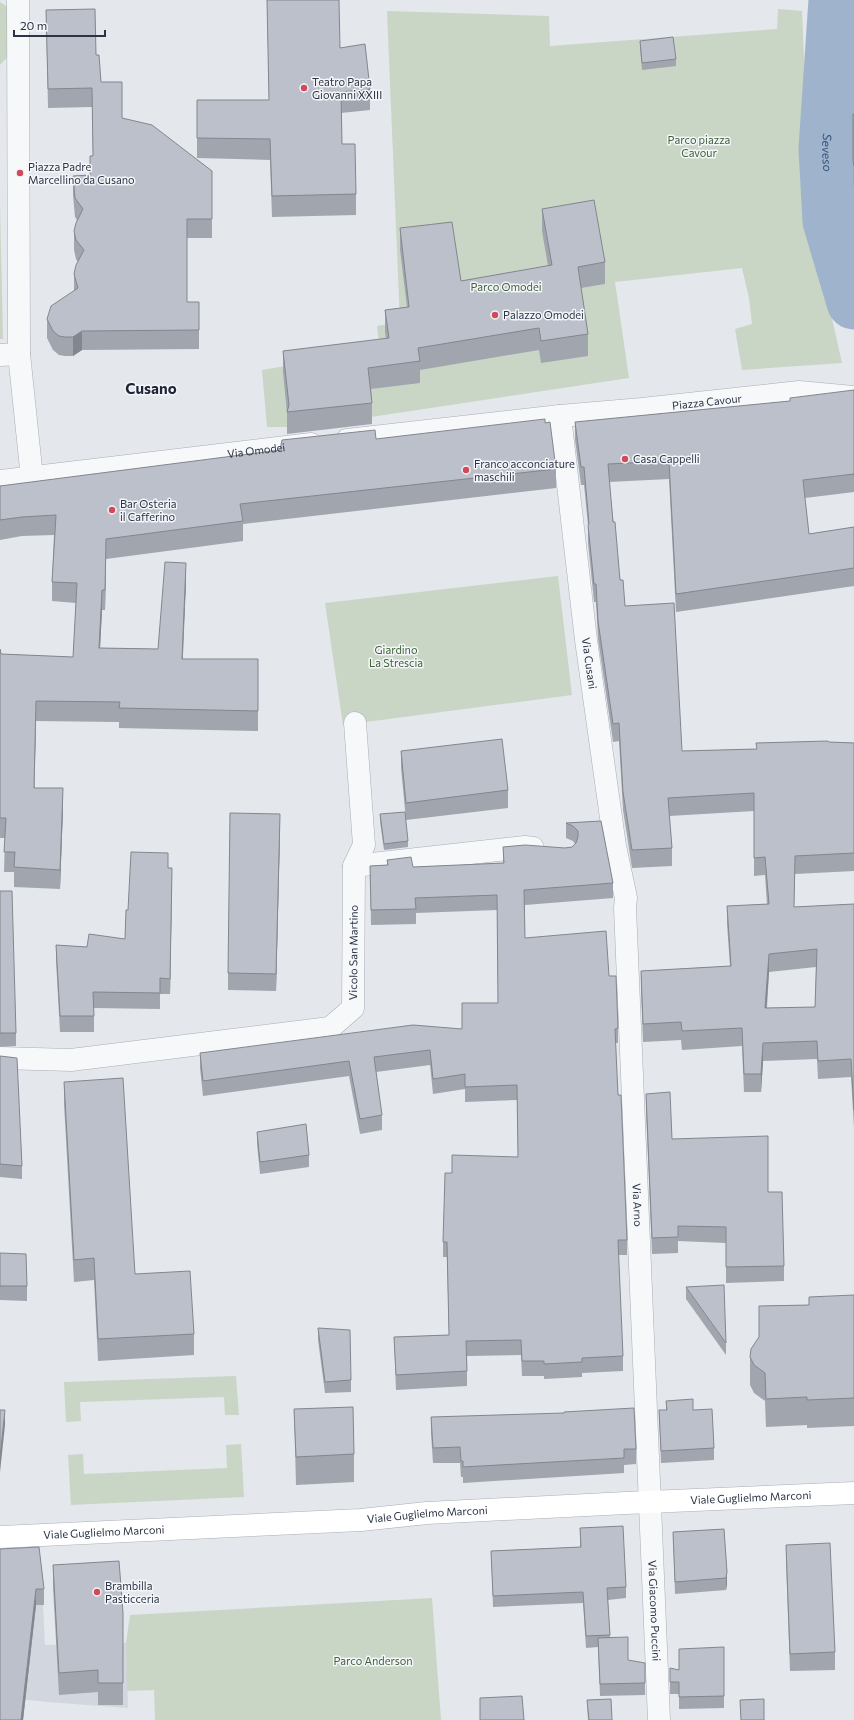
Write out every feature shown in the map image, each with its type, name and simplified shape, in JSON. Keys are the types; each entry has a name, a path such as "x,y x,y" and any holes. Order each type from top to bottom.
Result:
{"street":[{"path":"18,0 9,354 32,478"},
{"name":"Piazza Cavour","path":"560,416 642,409 799,392 854,397"},
{"name":"Via Omodei","path":"0,481 272,448 560,416"},
{"name":"Via Cusani","path":"560,416 611,846 626,898 625,908"},
{"path":"354,866 364,845 355,723"},
{"path":"354,866 525,847 552,850"},
{"name":"Vicolo San Martino","path":"0,1058 71,1060 330,1028 353,1008 354,866"},
{"name":"Via Arno","path":"625,908 649,1502"},
{"name":"Viale Guglielmo Marconi","path":"0,1537 361,1520 427,1513 854,1492"},
{"name":"Via Giacomo Puccini","path":"649,1502 659,1720"}],"shaded area":[{"path":"42,1587 45,1645 126,1643 128,1708 0,1697"}],"green space":[{"path":"0,2 9,8 12,52 0,65"},
{"path":"778,9 802,11 808,150 810,243 831,314 842,363 742,370 735,329 752,324 749,298 742,268 615,282 629,378 371,417 289,427 267,427 262,370 380,350 377,326 400,322 387,11 549,16 550,46 777,29"},
{"path":"0,203 3,339 0,339"},
{"name":"Giardino La Strescia","path":"558,576 572,695 343,725 325,603"},
{"path":"236,1376 239,1415 225,1415 224,1397 80,1402 81,1421 66,1422 64,1382"},
{"path":"241,1444 244,1497 71,1505 68,1455 83,1454 84,1474 227,1468 226,1445"},
{"name":"Parco Anderson","path":"432,1598 441,1720 155,1720 154,1690 127,1691 126,1643 130,1615"}],"building":[{"name":"Teatro Papa Giovanni XXIII","path":"267,0 339,0 340,48 365,44 370,89 341,92 342,144 355,144 356,194 272,196 270,139 197,138 197,100 269,100"},
{"path":"95,9 96,55 99,55 101,82 122,82 122,118 152,125 212,171 212,219 187,219 187,302 199,302 199,330 82,331 73,337 65,337 59,336 53,331 47,319 51,306 78,288 74,274 76,265 84,250 76,240 74,231 83,209 75,198 73,176 90,175 90,156 93,156 92,88 48,89 46,10"},
{"path":"673,37 676,59 642,63 640,41"},
{"path":"854,114 854,166 853,160"},
{"name":"Palazzo Omodei","path":"594,200 605,262 578,267 588,334 541,341 539,328 418,348 420,361 368,368 372,403 287,412 289,405 283,351 389,338 385,310 409,307 400,228 452,222 461,281 552,265 542,209"},
{"path":"854,390 854,474 803,480 809,534 854,527 854,568 676,594 669,461 608,464 613,522 615,522 620,580 623,580 625,606 674,603 682,751 757,749 756,743 828,741 854,743 854,853 795,856 794,907 854,904 854,1110 851,1059 818,1061 817,1041 763,1043 761,1074 744,1074 742,1028 682,1031 681,1022 643,1024 641,971 731,966 727,906 769,904 765,857 754,858 754,793 668,798 672,848 632,850 623,792 619,723 613,724 598,621 596,584 594,584 584,467 581,467 575,422 790,401 790,398","holes":["817,949 815,1007 765,1008 769,954"]},
{"path":"545,419 545,423 550,422 556,469 240,504 243,521 106,539 105,590 102,590 99,648 158,649 165,562 186,563 182,659 258,659 258,711 119,708 120,702 36,701 34,788 63,788 60,870 14,867 15,852 4,852 6,818 0,818 0,649 1,654 73,657 77,583 52,582 56,515 0,520 0,486 280,450 282,440 375,430 376,439"},
{"path":"502,739 508,790 406,803 401,751"},
{"path":"405,812 408,841 384,844 380,814"},
{"path":"230,813 280,814 276,974 228,973"},
{"path":"601,821 613,883 524,890 525,938 606,931 609,976 616,976 618,1028 615,1029 618,1095 621,1095 627,1240 618,1240 623,1356 582,1358 582,1362 544,1364 544,1361 522,1361 521,1340 466,1341 467,1371 396,1375 394,1337 449,1335 447,1242 443,1242 445,1173 452,1173 452,1155 518,1157 517,1085 465,1087 465,1074 433,1079 430,1050 374,1057 382,1115 360,1119 349,1061 203,1081 200,1053 413,1025 462,1029 462,1003 498,1003 497,895 415,898 416,909 371,910 370,866 388,865 387,860 411,857 413,867 504,863 503,847 525,845 565,848 572,847 576,843 578,831 573,826 566,823"},
{"path":"131,852 168,853 168,868 172,868 170,979 160,978 160,993 93,992 94,1016 60,1016 56,945 87,947 89,934 125,939"},
{"path":"0,891 12,891 16,1033 0,1033"},
{"path":"0,1056 17,1058 22,1166 0,1164"},
{"path":"123,1078 135,1274 190,1271 194,1334 98,1339 94,1258 74,1260 64,1082"},
{"path":"670,1092 672,1139 768,1136 768,1192 782,1192 784,1266 726,1267 726,1227 678,1226 678,1237 652,1238 646,1094"},
{"path":"306,1124 309,1155 260,1162 257,1132"},
{"path":"0,1253 26,1254 27,1286 0,1286"},
{"path":"724,1285 726,1343 686,1287"},
{"path":"854,1295 854,1398 807,1400 807,1397 766,1399 765,1373 754,1365 750,1357 751,1349 759,1337 759,1306 809,1305 809,1297"},
{"path":"318,1328 350,1330 351,1380 325,1382"},
{"path":"693,1399 693,1410 712,1409 714,1448 661,1451 659,1410 667,1410 666,1401"},
{"path":"353,1407 354,1454 296,1457 294,1409"},
{"path":"634,1408 636,1449 624,1449 624,1458 463,1467 460,1447 433,1448 431,1417 564,1413"},
{"path":"0,1410 5,1410 0,1457"},
{"path":"623,1526 626,1587 607,1588 610,1635 586,1636 583,1592 493,1596 491,1551 581,1547 580,1528"},
{"path":"724,1529 727,1572 726,1578 675,1582 673,1532"},
{"path":"830,1543 835,1652 790,1654 786,1545"},
{"path":"39,1547 44,1589 36,1589 21,1720 0,1720 0,1549"},
{"path":"119,1561 123,1613 123,1683 98,1683 98,1670 59,1673 53,1565"},
{"path":"628,1637 628,1660 645,1663 645,1683 600,1684 598,1638"},
{"path":"724,1647 724,1696 679,1697 679,1682 670,1682 670,1668 679,1670 679,1649"},
{"path":"522,1696 524,1720 480,1720 480,1698"},
{"path":"611,1699 612,1720 589,1720 587,1700"},
{"path":"764,1699 764,1720 741,1720 740,1700"}],"waterway":[{"name":"Seveso","path":"836,0 826,149 830,221 854,302"}],"place":[{"name":"Teatro Papa Giovanni XXIII","path":"304,88"},
{"name":"Piazza Padre Marcellino da Cusano","path":"20,173"},
{"name":"Palazzo Omodei","path":"495,315"},
{"name":"Casa Cappelli","path":"625,459"},
{"name":"Franco acconciature maschili","path":"466,470"},
{"name":"Bar Osteria il Cafferino","path":"112,510"},
{"name":"Brambilla Pasticceria","path":"97,1592"}],"district":[{"name":"Cusano","path":"151,389"}],"park label":[{"name":"Parco piazza Cavour","path":"699,146"},
{"name":"Parco Omodei","path":"506,287"}]}
